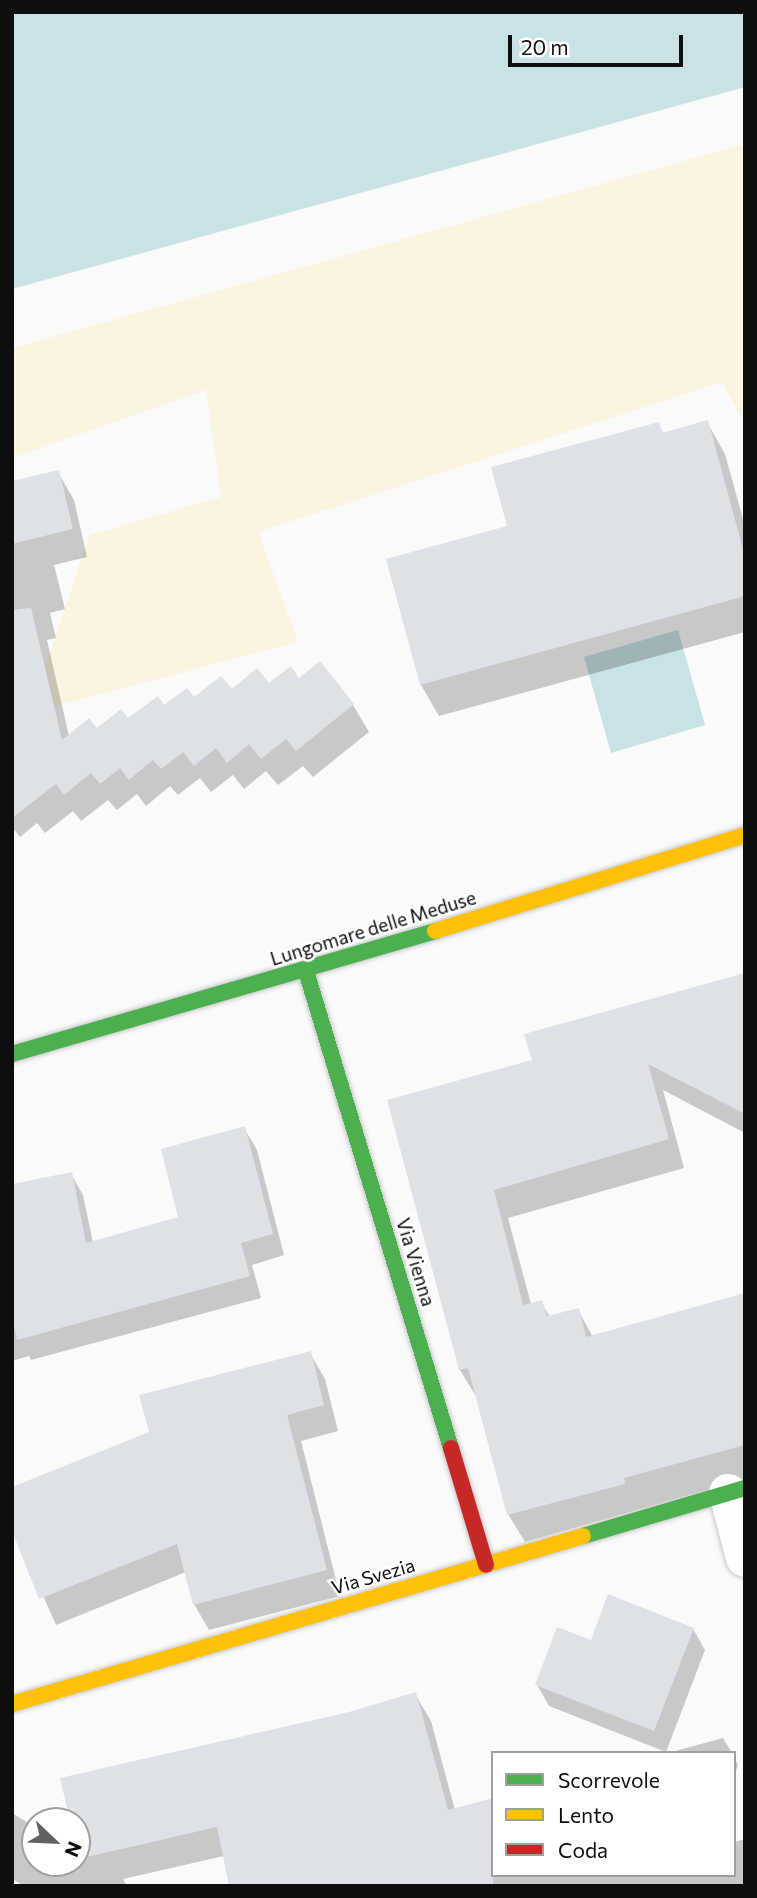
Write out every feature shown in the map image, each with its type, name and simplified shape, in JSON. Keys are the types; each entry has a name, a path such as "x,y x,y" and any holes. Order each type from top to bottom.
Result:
{"street":[{"name":"Lungomare delle Meduse","path":"12,1054 306,971 745,835"},
{"name":"Via Vienna","path":"306,971 486,1564"},
{"name":"Via Svezia","path":"12,1704 736,1491"},
{"path":"736,1491 745,1558"}],"sand":[{"path":"745,144 745,425 722,382 258,532 298,642 29,713 90,535 221,497 206,390 12,458 12,348"}],"water":[{"path":"12,12 745,12 745,87 12,289"},
{"path":"678,630 705,725 611,753 584,657"}],"building":[{"path":"708,420 745,557 745,596 420,685 386,559 507,526 491,467 659,422 662,433"},
{"path":"59,470 73,529 12,544 12,481"},
{"path":"31,608 62,740 89,718 97,728 121,709 128,718 158,696 164,705 187,688 194,697 221,676 232,689 257,668 269,683 291,666 299,678 320,661 354,704 296,751 286,739 261,759 249,744 227,763 216,748 194,766 183,752 161,769 153,760 129,780 120,768 100,784 91,773 64,795 56,784 12,818 12,610"},
{"path":"745,973 745,1114 648,1064 669,1139 494,1190 523,1305 542,1300 547,1316 579,1308 586,1337 745,1293 745,1445 624,1478 625,1484 507,1515 468,1368 459,1370 387,1100 532,1060 524,1034"},
{"path":"245,1126 273,1234 241,1243 250,1276 17,1340 12,1314 12,1184 72,1172 86,1243 178,1217 161,1149"},
{"path":"311,1351 324,1405 287,1415 327,1570 193,1605 177,1544 39,1599 12,1531 12,1487 149,1432 139,1395"},
{"path":"608,1594 694,1628 654,1731 535,1685 557,1627 591,1640"},
{"path":"416,1692 448,1810 491,1799 493,1886 229,1886 217,1827 91,1856 91,1807 67,1807 60,1778 349,1712"}],"traffic: fast":[{"path":"12,1054 435,931"},
{"path":"306,971 451,1448"},
{"path":"583,1536 745,1488"}],"traffic: slow":[{"path":"435,931 745,835"},
{"path":"12,1704 583,1536"}],"traffic: jam":[{"path":"451,1448 486,1565"}]}
